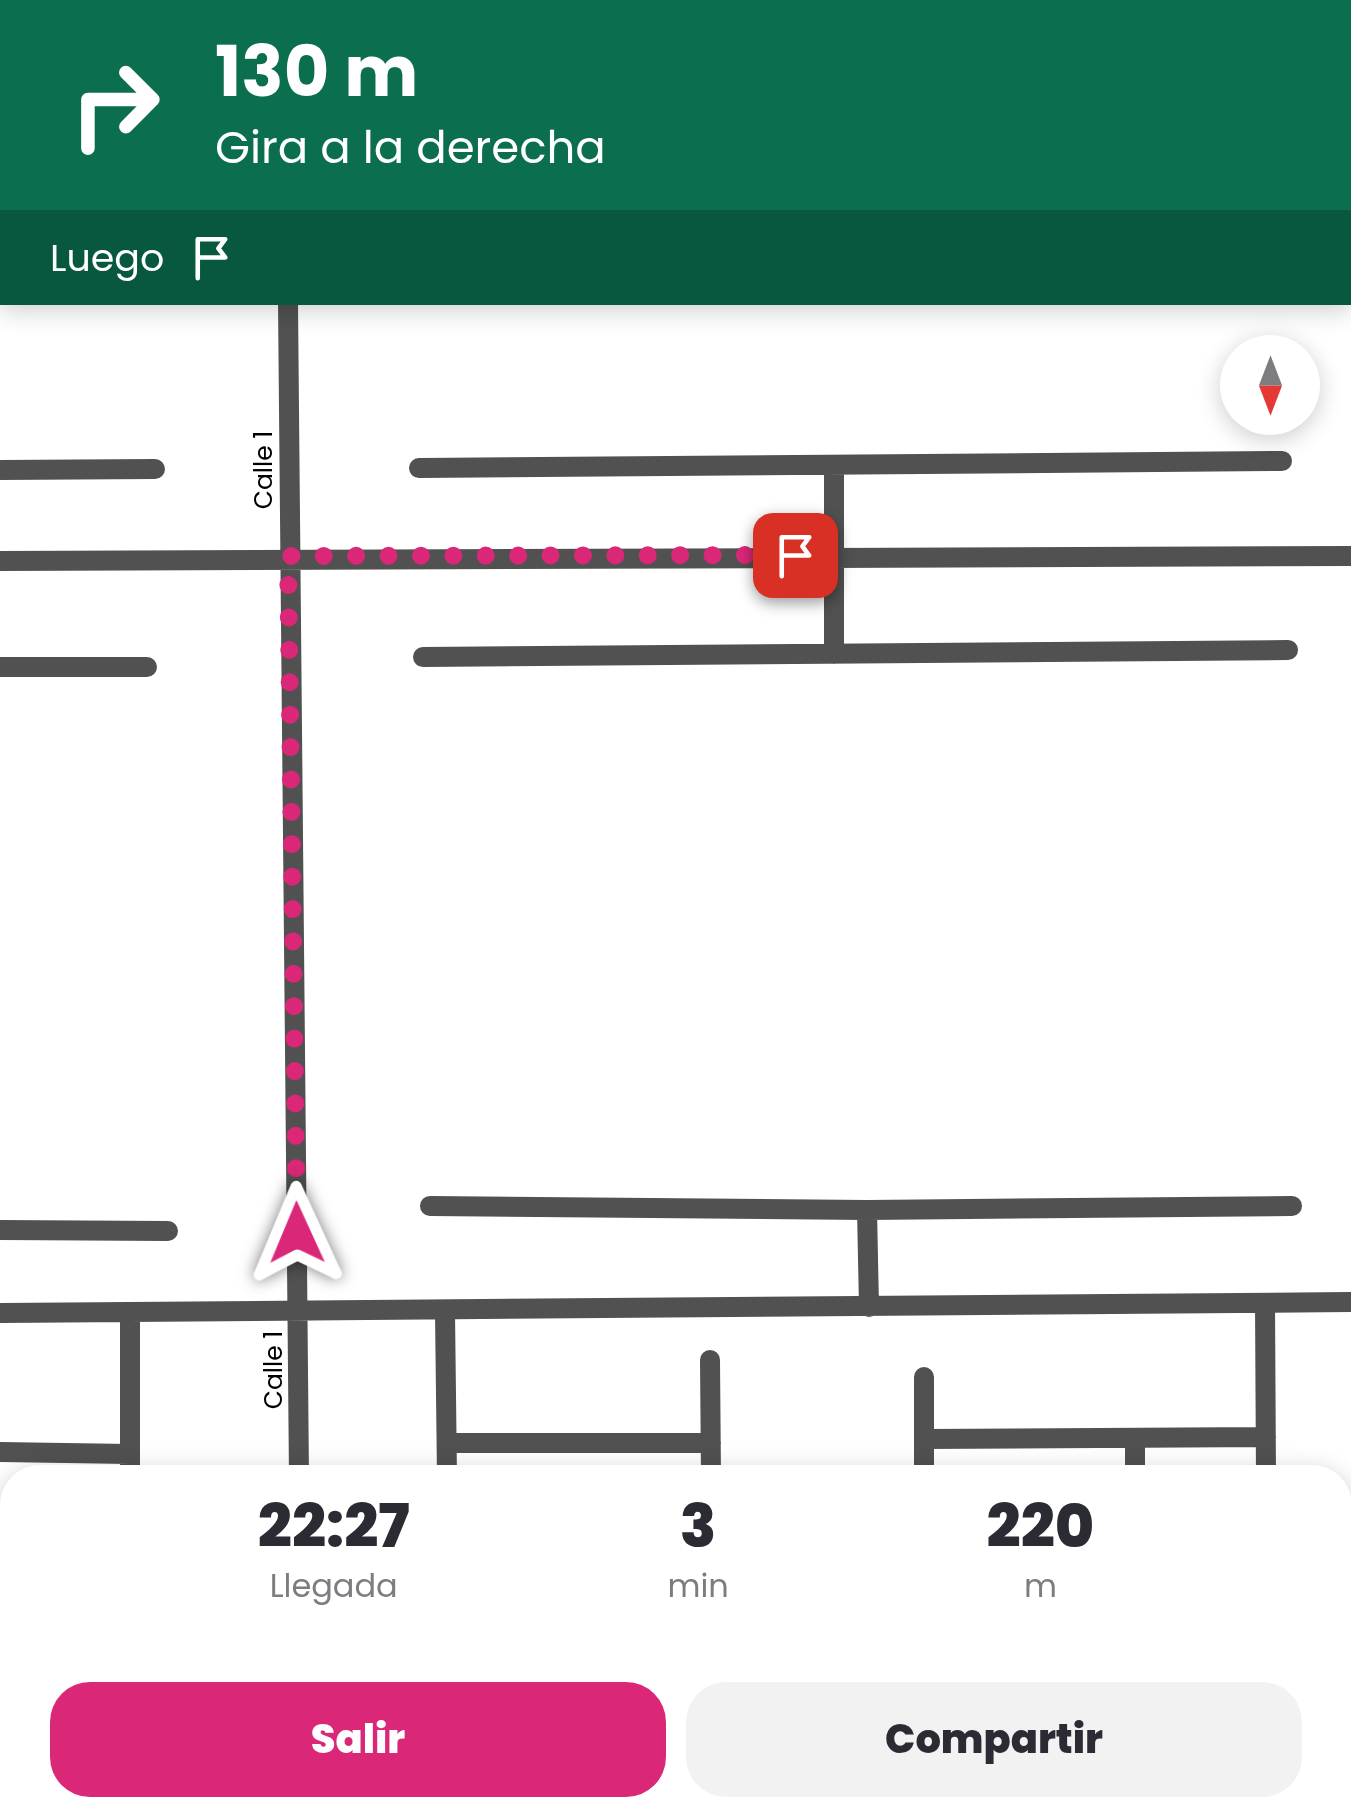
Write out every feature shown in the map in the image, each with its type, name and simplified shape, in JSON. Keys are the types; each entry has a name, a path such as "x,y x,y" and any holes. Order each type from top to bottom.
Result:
{"street":[{"name":"Calle 1","path":"288,305 299,1465"},
{"path":"419,468 1282,461"},
{"path":"834,465 834,654"},
{"path":"0,470 155,470"},
{"path":"0,560 288,556 1351,556"},
{"path":"423,657 1288,650"},
{"path":"0,667 147,667"},
{"path":"430,1206 868,1210 1292,1206"},
{"path":"868,1210 868,1307"},
{"path":"0,1230 168,1231"},
{"path":"1265,1302 1266,1465"},
{"path":"0,1313 1351,1302"},
{"path":"445,1312 447,1465"},
{"path":"130,1313 130,1465"},
{"path":"710,1360 711,1465"},
{"path":"924,1377 924,1465"},
{"path":"924,1439 1266,1437"},
{"path":"1135,1465 1136,1438"},
{"path":"447,1443 710,1443"},
{"path":"0,1452 130,1454"}],"route":[{"path":"297,1233 288,556 795,555"}]}
